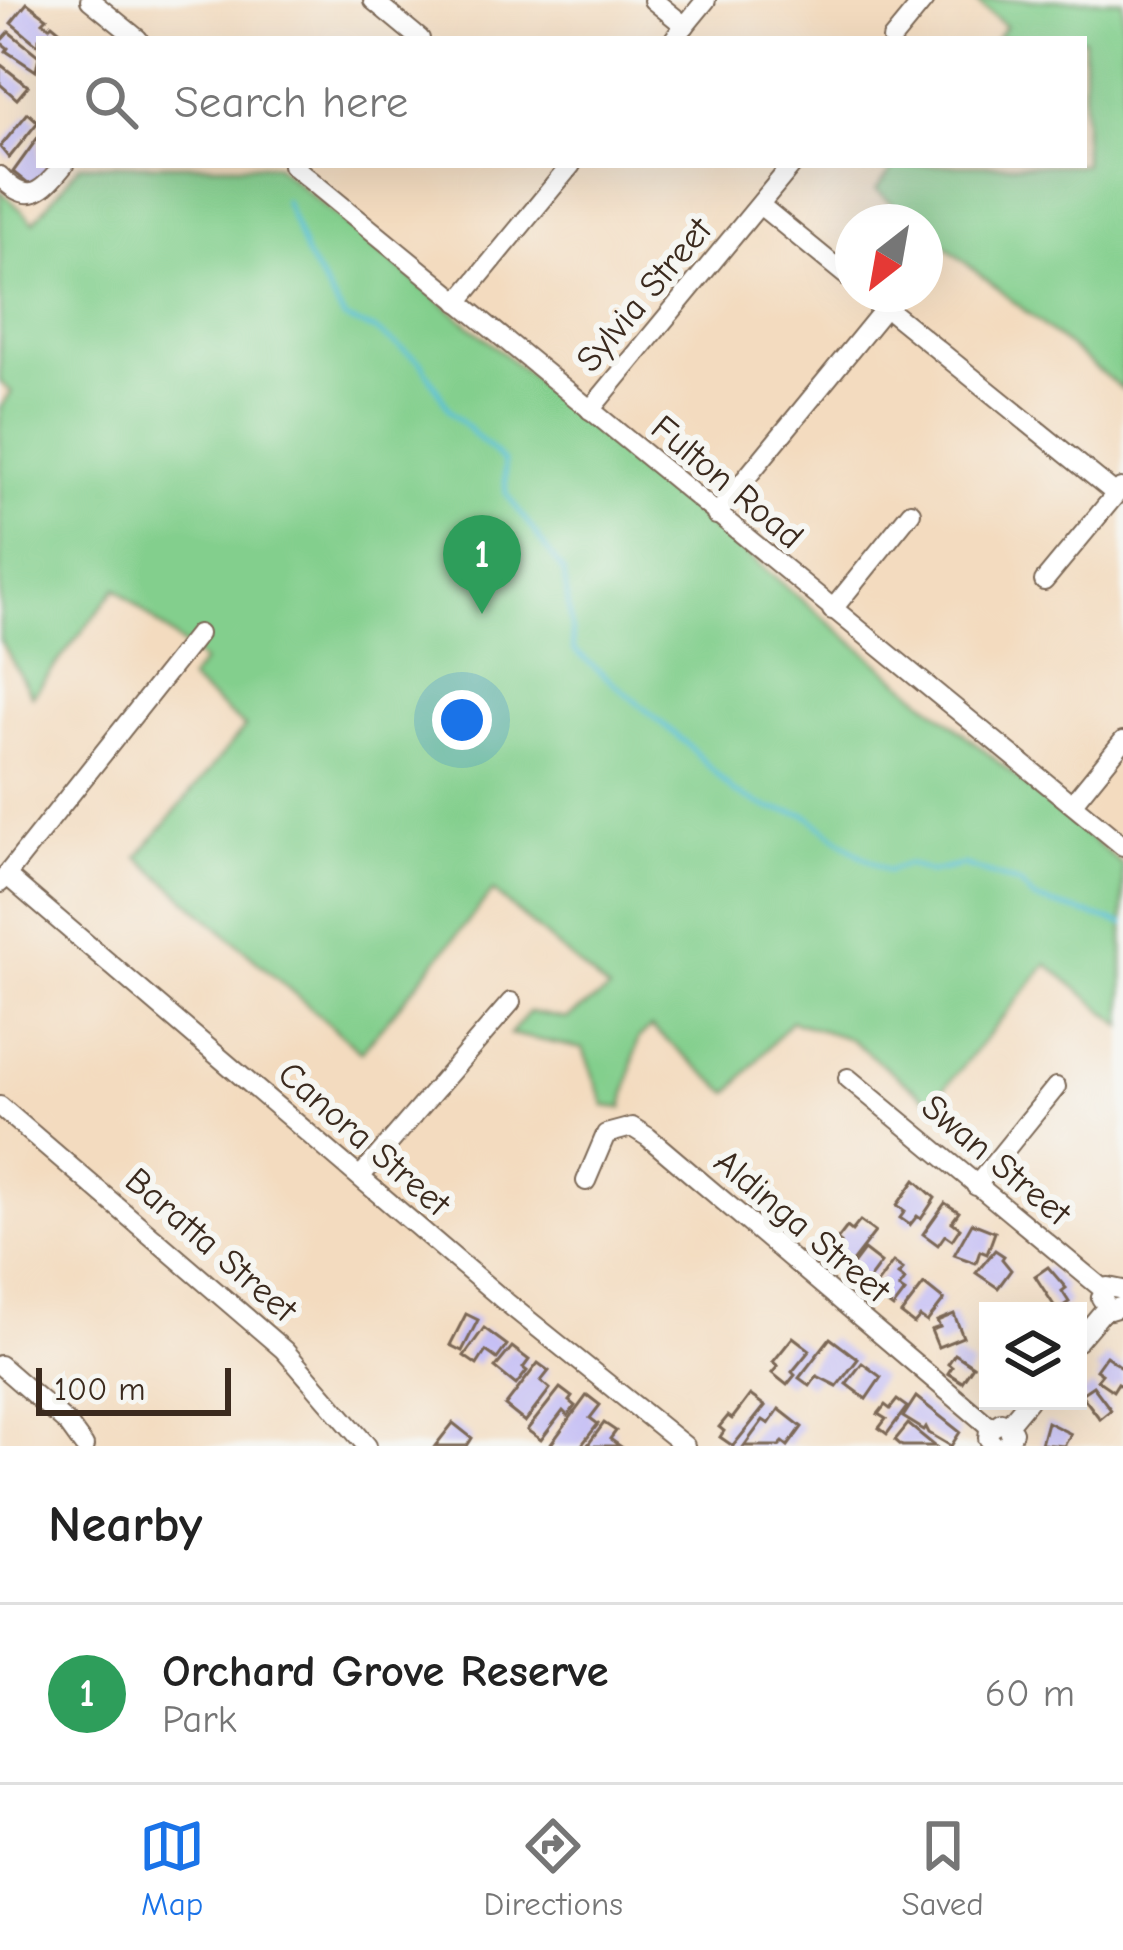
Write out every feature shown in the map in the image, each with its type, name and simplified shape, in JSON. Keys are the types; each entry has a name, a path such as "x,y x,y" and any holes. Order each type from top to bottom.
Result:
{"street":[{"path":"90,0 134,36"},
{"path":"373,0 416,36"},
{"path":"653,0 680,33 706,0"},
{"path":"894,36 923,0"},
{"path":"0,176 13,190 31,194 45,188 62,168"},
{"name":"Fulton Road","path":"296,168 1123,846"},
{"path":"458,302 569,168"},
{"name":"Sylvia Street","path":"590,410 790,168"},
{"path":"760,205 835,266"},
{"path":"716,515 883,312"},
{"path":"891,312 1119,490 1044,581"},
{"path":"832,610 911,512"},
{"path":"3,879 198,634"},
{"path":"1072,804 1123,741"},
{"name":"Canora Street","path":"3,879 501,1298 685,1446"},
{"path":"360,1177 511,1002"},
{"name":"Swan Street","path":"848,1078 976,1186 1117,1295"},
{"path":"976,1186 1056,1087"},
{"name":"Baratta Street","path":"0,1106 284,1349 367,1446"},
{"name":"Aldinga Street","path":"586,1181 606,1134 632,1127 648,1136 1001,1440"},
{"path":"1087,1330 1117,1295"},
{"path":"0,1365 68,1424 84,1446"},
{"path":"1001,1440 1022,1410"}],"green space":[{"path":"974,0 1123,0 1123,390 943,245 943,204 893,204 876,190 894,168 1087,168 1087,36 998,36 1006,26"},
{"path":"78,168 279,168 1123,865 1123,1026 1047,964 932,1103 850,1039 791,1021 729,1093 651,1027 638,1039 623,1108 605,1106 583,1049 510,1034 529,1012 566,1019 609,991 493,891 361,1052 138,857 245,727 189,680 203,662 116,588 32,696 0,640 0,408 12,392 0,382 0,190 34,222"}],"building":[{"path":"27,3 47,18 43,22 66,36 36,36 36,44 11,23"},
{"path":"9,32 36,54 36,71 6,51 0,42"},
{"path":"0,64 28,86 17,99 0,84"},
{"path":"28,113 36,120 9,158 0,147"},
{"path":"36,140 36,168 53,168 33,188 13,172"},
{"path":"915,1180 935,1198 921,1219 917,1216 910,1225 900,1218 905,1211 897,1205"},
{"path":"945,1203 959,1212 952,1222 960,1228 952,1240 945,1235 938,1245 923,1234"},
{"path":"860,1221 875,1232 841,1276 825,1264 847,1227 852,1231"},
{"path":"972,1223 995,1232 987,1254 980,1251 976,1263 954,1255"},
{"path":"864,1250 881,1263 867,1282 859,1276 851,1286 842,1279"},
{"path":"995,1250 1011,1270 998,1288 976,1273"},
{"path":"893,1262 903,1269 898,1275 905,1280 899,1288 905,1292 893,1308 871,1292"},
{"path":"1048,1267 1066,1288 1062,1291 1069,1302 1052,1302 1035,1276"},
{"path":"924,1284 944,1300 927,1322 920,1317 914,1324 901,1314"},
{"path":"466,1314 478,1320 462,1351 450,1345"},
{"path":"954,1314 963,1337 938,1347 931,1330 940,1327 937,1321"},
{"path":"484,1328 507,1345 497,1359 486,1351 477,1365 464,1356"},
{"path":"793,1337 810,1350 787,1385 772,1373 778,1366 773,1362"},
{"path":"830,1338 858,1359 837,1386 817,1376 810,1386 799,1378"},
{"path":"512,1347 529,1360 516,1385 495,1368"},
{"path":"955,1354 973,1366 962,1382 948,1373"},
{"path":"1106,1356 1123,1368 1123,1387 1118,1383 1113,1391 1097,1380 1102,1374 1096,1370"},
{"path":"538,1363 549,1371 541,1381 550,1389 525,1422 505,1406"},
{"path":"862,1363 881,1377 866,1399 846,1384"},
{"path":"1093,1386 1111,1410 1100,1419 1087,1402 1087,1390"},
{"path":"560,1388 575,1406 568,1416 563,1411 541,1440 527,1430"},
{"path":"587,1395 600,1405 590,1418 598,1424 581,1446 551,1444"},
{"path":"750,1395 765,1406 733,1446 720,1437 724,1431 719,1427 728,1416 732,1419"},
{"path":"916,1397 960,1432 951,1446 903,1417"},
{"path":"897,1400 907,1407 887,1434 879,1428 886,1419 878,1414"},
{"path":"779,1409 802,1427 788,1446 783,1442 744,1446 763,1420 769,1424"},
{"path":"1047,1422 1071,1434 1064,1446 1041,1444"},
{"path":"453,1423 472,1438 467,1446 435,1446"},
{"path":"604,1423 616,1431 610,1439 620,1446 587,1446"},
{"path":"908,1424 935,1446 902,1446 895,1440"}],"waterway":[{"path":"285,200 306,255 345,319 375,330 421,362 450,411 504,462 506,493 564,573 574,650 688,745 735,793 772,809 805,814 888,871 907,864 930,872 963,865 1020,884 1034,899 1123,924"}],"place":[{"name":"Orchard Grove Reserve","path":"482,614"}]}
